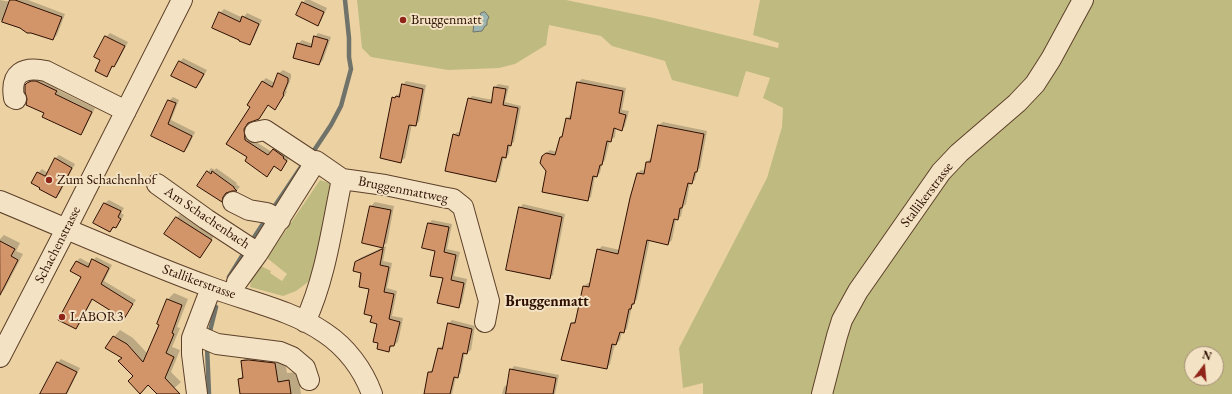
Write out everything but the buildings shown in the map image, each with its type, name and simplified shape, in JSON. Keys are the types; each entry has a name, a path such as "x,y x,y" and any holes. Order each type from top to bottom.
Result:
{"street":[{"name":"Schachenstrasse","path":"0,357 8,323 66,229 182,0"},
{"name":"Stallikerstrasse","path":"822,394 842,320 858,291 941,172 958,153 1017,103 1035,84 1051,59 1083,0"},
{"path":"16,99 14,98 13,89 15,78 23,70 35,69 46,71 126,111"},
{"path":"255,132 265,130 316,162"},
{"name":"Bruggenmattweg","path":"316,162 342,178 442,197 452,200 464,207 489,301 485,322"},
{"name":"Am Schachenbach","path":"237,282 280,220 316,162"},
{"name":"Bruggenmattweg","path":"305,322 314,300 324,266 342,178"},
{"name":"Am Schachenbach","path":"157,184 206,219 258,252"},
{"name":"Stallikerstrasse","path":"0,201 210,288 287,314 305,322 324,332 340,345 356,363 372,394"},
{"name":"Am Schachenbach","path":"233,202 249,210 267,213 280,220"},
{"path":"204,338 210,288"},
{"path":"197,394 192,354 192,338 204,338 280,352 292,358 305,368 309,380"}],"shaded area":[{"path":"357,0 566,0 654,18 778,48 779,43 753,35 760,0 1232,0 1232,394 703,394 703,383 683,388 679,348 767,178 782,127 783,108 763,98 770,78 746,71 738,97 672,80 665,61 612,46 601,36 549,25 546,45 515,64 499,68 448,70 371,57 362,48"},
{"path":"320,180 329,183 332,193 316,269 308,282 296,291 283,296 250,287 251,280 261,266 271,271 270,273 282,281 287,274 267,258"}],"water":[{"name":"Bruggenmatt","path":"485,12 489,17 487,25 482,31 473,32 474,23 477,23 481,13"}],"waterway":[{"path":"311,155 331,125 341,106 351,69 345,0"},
{"path":"272,210 301,167"},
{"path":"251,242 266,219"},
{"path":"229,277 245,251"},
{"path":"209,335 216,307"},
{"path":"207,346 209,394"}],"place":[{"name":"Bruggenmatt","path":"403,20"},
{"name":"Zum Schachenhof","path":"49,180"},
{"name":"LABOR3","path":"62,317"}],"district":[{"name":"Bruggenmatt","path":"547,302"}]}
